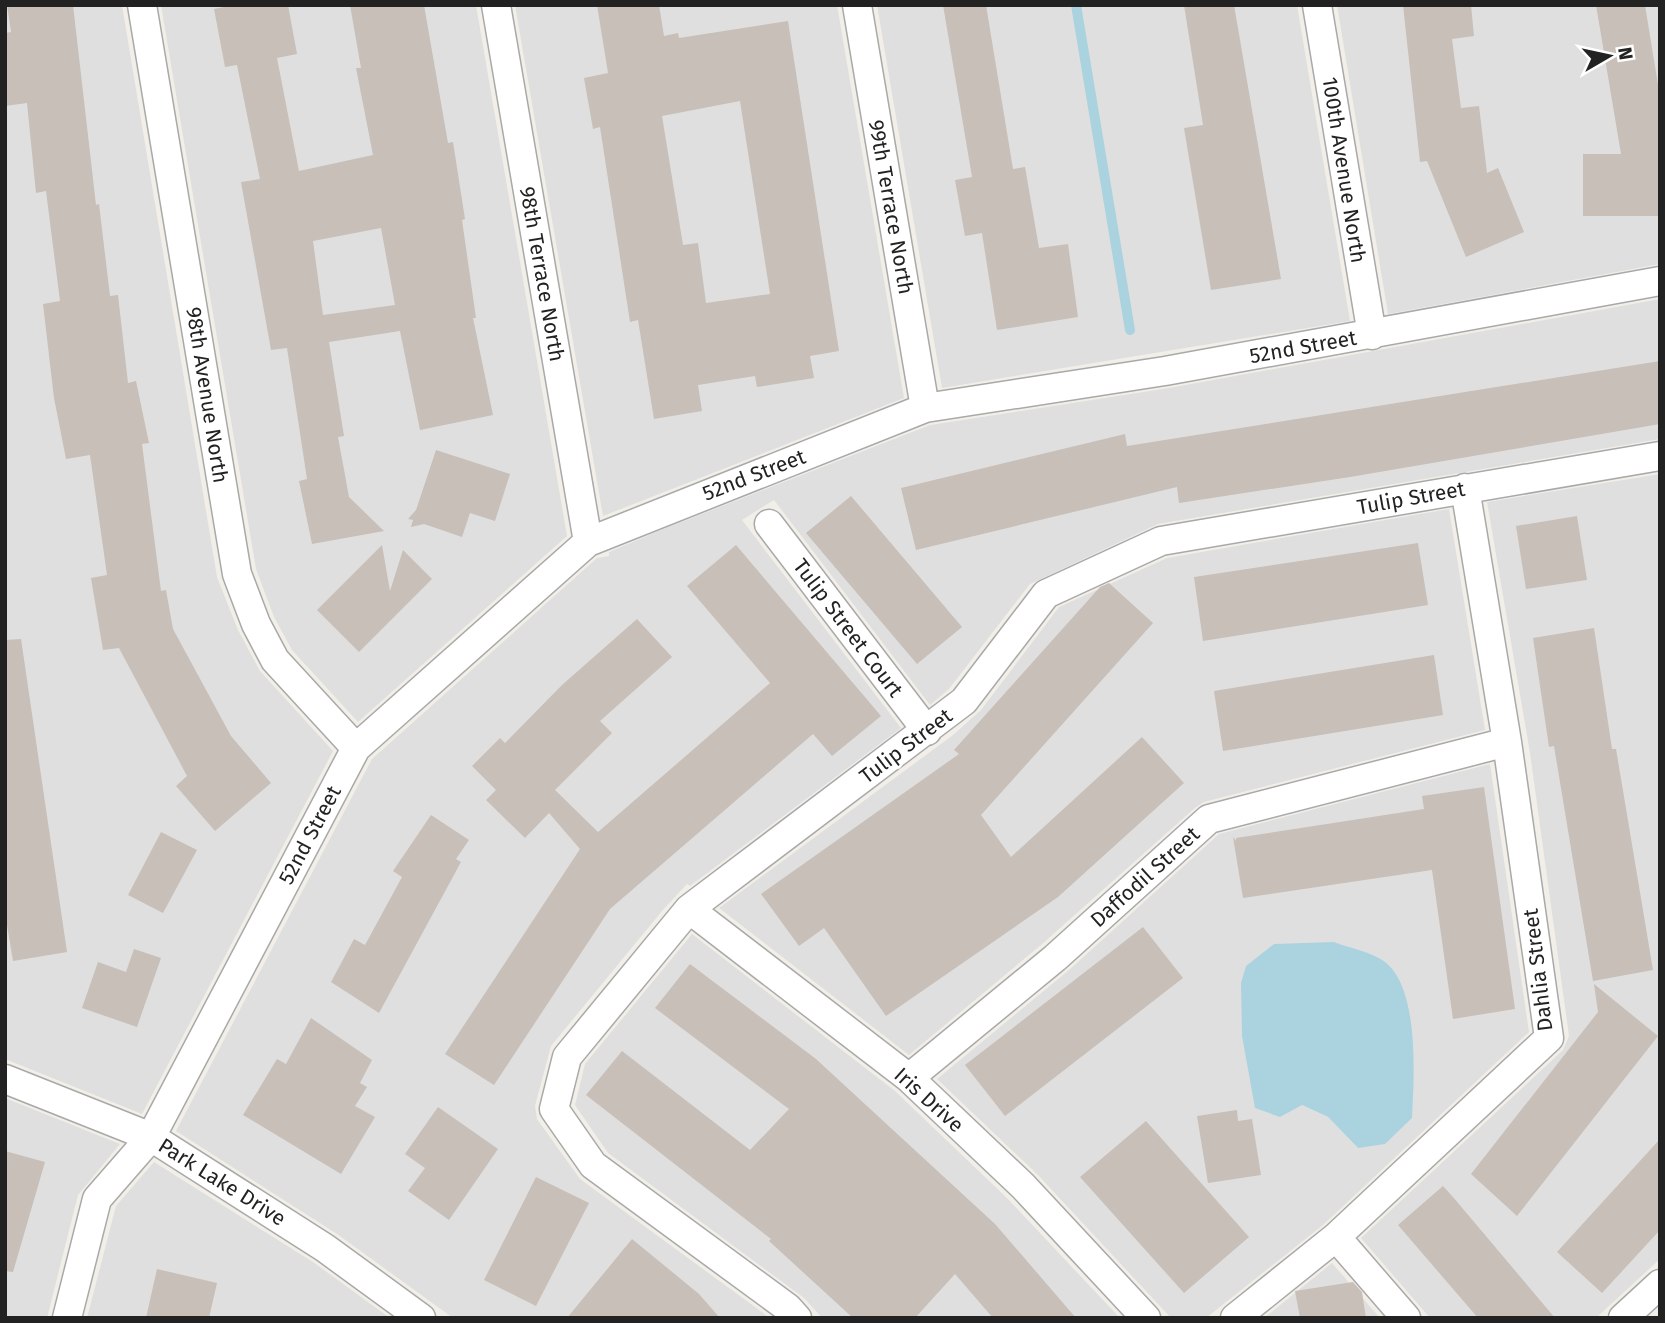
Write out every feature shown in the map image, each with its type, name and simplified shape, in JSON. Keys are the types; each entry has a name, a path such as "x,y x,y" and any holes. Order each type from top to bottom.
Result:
{"street":[{"name":"98th Avenue North","path":"142,5 237,574 256,624 275,660 356,748"},
{"name":"98th Terrace North","path":"496,5 588,542"},
{"name":"99th Terrace North","path":"857,5 925,408"},
{"name":"100th Avenue North","path":"1317,5 1372,335"},
{"name":"52nd Street","path":"67,1318 97,1199 151,1138 356,748 588,542 925,408 1372,335 1660,281"},
{"name":"Tulip Street","path":"797,1318 789,1308 593,1165 554,1109 567,1056 689,909 964,701 1046,594 1161,541 1660,456"},
{"name":"Dahlia Street","path":"1235,1318 1336,1237 1549,1038 1507,742 1465,488"},
{"name":"Tulip Street Court","path":"769,524 927,731"},
{"name":"Daffodil Street","path":"909,1078 1055,958 1209,819 1507,742"},
{"name":"Iris Drive","path":"689,909 909,1078 1023,1186 1146,1318"},
{"name":"Park Lake Drive","path":"5,1079 151,1138 325,1248 421,1318"},
{"path":"1336,1237 1406,1318"},
{"path":"1623,1318 1660,1284"}],"shaded area":[{"path":"5,5 122,5 217,577 238,630 260,671 333,751 142,1114 5,1059"},
{"path":"161,5 476,5 567,536 358,722 292,650 274,617 256,569"},
{"path":"515,5 837,5 904,398 603,516"},
{"path":"877,5 1297,5 1350,321 942,388"},
{"path":"1337,5 1660,5 1660,264 1388,314"},
{"path":"1660,299 1660,439 1158,524 1030,584 949,689 930,705 774,500 742,520 901,728 690,886 687,884 551,1046 535,1106 537,1119 580,1179 770,1318 453,1318 337,1234 176,1131 372,759 597,558 609,556 609,552 666,528 930,425 1169,388"},
{"path":"1660,474 1660,1259 1596,1318 1430,1318 1361,1238 1563,1050 1569,1036 1530,753 1487,502"},
{"path":"1449,509 1485,730 1204,802 1041,945 909,1055 719,908 953,735 981,710 1059,607 1167,558"},
{"path":"1490,764 1529,1032 1323,1225 1206,1318 1171,1318 1038,1175 937,1079 1069,970 1219,834","holes":["1302,1105 1412,1118 1358,1148 1328,1117"]},
{"path":"692,934 895,1091 1007,1198 1120,1318 822,1318 804,1298 608,1153 575,1105 585,1064"},
{"path":"5,1098 120,1144 78,1195 47,1318 5,1318"},
{"path":"154,1162 313,1262 390,1318 87,1318 116,1206"},
{"path":"1332,1263 1380,1318 1264,1318"}],"water":[{"path":"1334,942 1385,962 1396,975 1404,992 1414,1058 1412,1118 1385,1144 1358,1148 1328,1117 1302,1105 1280,1117 1255,1108 1242,1036 1241,983 1246,966 1274,944"}],"building":[{"path":"7,5 73,5 96,205 99,204 110,296 118,295 128,383 136,381 149,443 142,444 161,591 166,590 173,629 231,736 271,783 215,831 176,786 187,776 119,648 103,650 91,578 107,575 90,455 66,459 54,398 43,304 60,301 46,191 36,193 27,103 5,106 5,33 11,32"},
{"path":"234,5 288,5 297,54 277,58 299,171 373,155 356,68 361,68 350,5 424,5 448,143 453,142 465,219 462,220 476,318 473,318 493,415 420,430 400,331 329,342 344,436 338,437 349,497 384,531 312,544 299,481 307,479 287,348 271,350 241,182 260,179 237,65 225,67 214,9","holes":["381,228 395,305 323,315 313,241"]},
{"path":"597,5 659,5 664,36 678,33 679,38 788,21 839,351 810,356 814,378 757,387 755,376 698,385 702,411 654,419 638,320 630,322 600,127 593,129 584,78 608,73","holes":["740,101 770,294 706,303 698,243 683,245 662,116"]},
{"path":"943,5 986,5 1013,169 1025,167 1039,248 1068,244 1078,317 997,330 982,233 965,236 955,180 972,177"},
{"path":"1184,5 1234,5 1281,279 1211,290 1184,128 1203,125"},
{"path":"1403,5 1471,5 1474,36 1452,39 1461,108 1479,106 1487,173 1498,168 1524,232 1466,257 1427,161 1420,162"},
{"path":"1596,5 1645,5 1660,97 1660,216 1583,216 1583,154 1621,154"},
{"path":"1660,361 1660,424 1179,503 1177,487 916,550 901,488 1125,434 1127,446"},
{"path":"436,450 510,474 495,521 470,513 462,537 424,524 411,527 413,520 408,519 416,510"},
{"path":"851,496 962,627 917,664 806,533"},
{"path":"1577,516 1587,580 1526,589 1516,526"},
{"path":"1418,543 1428,605 1203,641 1194,577"},
{"path":"382,545 390,591 403,550 432,579 359,652 317,610"},
{"path":"736,545 881,716 832,756 813,734 610,909 494,1085 445,1054 580,849 549,813 525,838 486,800 496,790 472,766 500,738 505,743 562,685 637,619 672,657 600,721 612,733 555,790 598,832 770,683 687,586"},
{"path":"1109,583 1153,623 981,815 1011,857 1142,737 1184,783 1058,897 886,1016 824,928 799,946 761,894 959,754 954,750 1100,587"},
{"path":"1594,628 1612,749 1616,749 1653,970 1593,981 1554,746 1549,747 1533,638"},
{"path":"21,639 67,952 13,961 5,913 5,640"},
{"path":"1434,655 1443,715 1223,751 1214,691"},
{"path":"1484,787 1515,1009 1453,1019 1432,870 1243,898 1233,837 1236,841 1236,838 1424,809 1422,796"},
{"path":"431,815 469,840 456,859 461,862 379,1013 331,982 354,939 365,945 402,877 393,871"},
{"path":"161,832 197,850 163,913 128,895"},
{"path":"1143,927 1183,978 1005,1116 965,1065"},
{"path":"134,949 161,958 137,1027 82,1008 98,962 126,972"},
{"path":"690,964 816,1059 995,1224 1076,1318 993,1318 955,1274 915,1318 853,1318 769,1241 771,1239 586,1095 622,1051 750,1150 789,1109 655,1008"},
{"path":"1594,984 1658,1036 1517,1216 1471,1174 1598,1012"},
{"path":"311,1018 372,1060 360,1083 367,1087 355,1106 375,1117 341,1174 243,1115 277,1059 286,1064"},
{"path":"438,1107 498,1149 449,1220 408,1191 425,1168 405,1154"},
{"path":"1237,1110 1238,1121 1252,1119 1261,1175 1208,1183 1197,1116"},
{"path":"1146,1121 1249,1237 1184,1293 1080,1177"},
{"path":"1660,1139 1660,1230 1602,1293 1557,1252"},
{"path":"5,1151 45,1162 13,1272 5,1271"},
{"path":"536,1177 589,1203 536,1306 484,1280"},
{"path":"1443,1186 1555,1318 1478,1318 1398,1225"},
{"path":"632,1239 699,1294 720,1318 567,1318"},
{"path":"157,1269 217,1283 209,1318 146,1318"},
{"path":"1353,1282 1362,1292 1366,1318 1300,1318 1295,1291"}],"waterway":[{"path":"1076,5 1130,330"}]}
